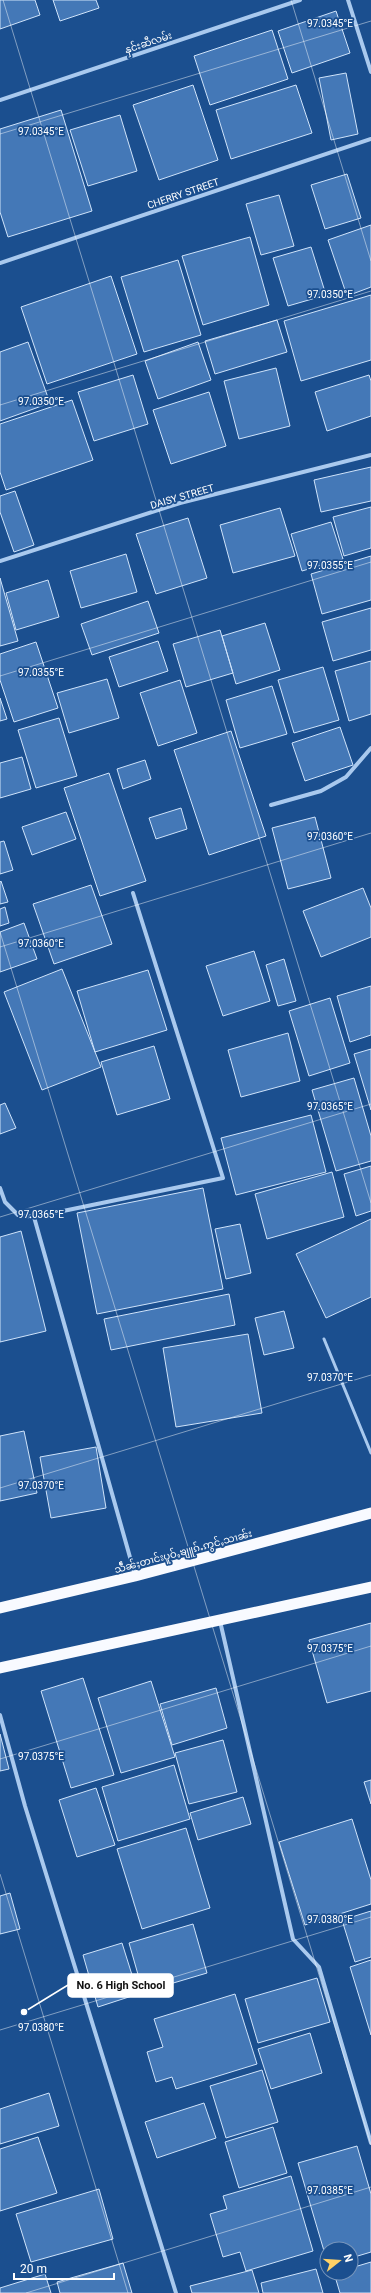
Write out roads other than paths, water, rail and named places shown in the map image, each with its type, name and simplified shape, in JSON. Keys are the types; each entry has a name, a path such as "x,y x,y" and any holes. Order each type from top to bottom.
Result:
{"highway":[{"name":"သဵႅၼ်ႈတၢင်းပူဝ်ႇၶျူၵ်ႉဢွင်ႇသၢၼ်း","path":"0,1608 135,1576 371,1513"},
{"path":"0,1668 371,1586"}],"street":[{"name":"နှင်းဆီလမ်း","path":"0,100 300,0"},
{"path":"348,0 371,72"},
{"name":"CHERRY STREET","path":"0,263 371,139"},
{"name":"DAISY STREET","path":"0,561 180,503 371,455"},
{"path":"271,805 321,791 346,777 371,748"},
{"path":"0,1188 5,1202 18,1215 34,1217 223,1178 133,893"},
{"path":"34,1217 135,1576"},
{"path":"220,1620 293,1939 319,1967 371,2143"},
{"path":"0,1715 27,1814 176,2293"}],"lane":[{"path":"324,1339 371,1453"}],"place":[{"name":"No. 6 High School","path":"24,2012"}]}
